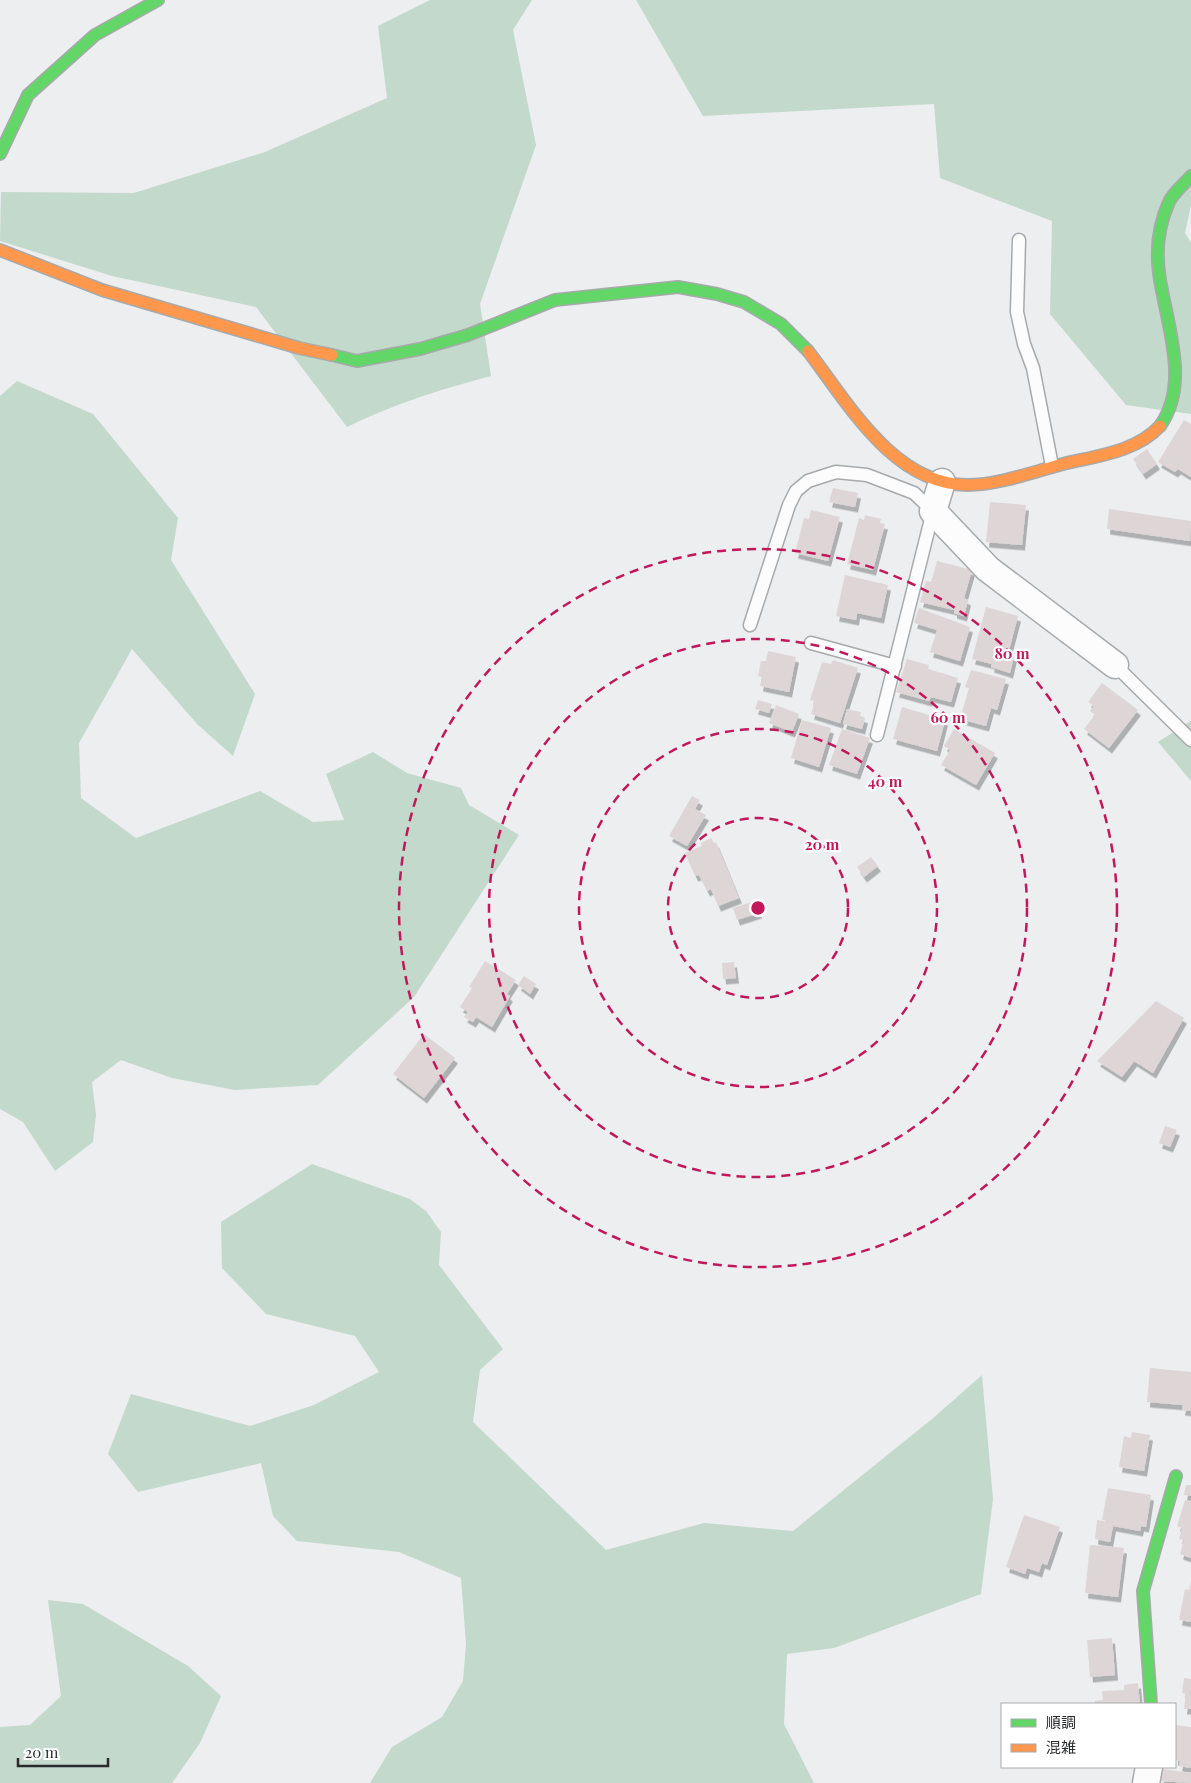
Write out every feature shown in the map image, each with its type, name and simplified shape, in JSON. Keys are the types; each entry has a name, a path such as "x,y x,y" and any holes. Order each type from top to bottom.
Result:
{"street":[{"path":"0,154 28,95 94,35 158,0"},
{"path":"0,250 102,290 299,348 357,361 420,349 468,335 555,300 659,288 678,288 717,294 744,302 781,324 803,344 883,447 916,471 942,482 961,487 982,484 1129,448 1154,433 1168,418 1177,402 1180,387 1180,359 1159,274 1157,244 1169,201 1191,176"},
{"path":"942,482 934,511 988,569 1115,665"},
{"path":"1151,1703 1143,1591 1176,1476"},
{"path":"1146,1783 1149,1768"}],"lane":[{"path":"1019,240 1016,312 1024,344 1033,368 1052,466"},
{"path":"750,625 788,505 796,491 808,481 836,472 866,474 914,493 934,511 878,735"},
{"path":"811,643 895,666"},
{"path":"1115,665 1191,740"}],"green space":[{"path":"430,0 532,0 513,30 536,145 480,304 491,376 418,398 382,411 347,427 256,307 112,276 0,241 1,192 134,193 265,152 387,98 378,26"},
{"path":"636,0 1191,0 1191,205 1185,233 1191,243 1191,414 1126,405 1050,314 1052,221 940,178 934,104 703,116"},
{"path":"17,381 93,414 178,518 171,560 255,694 233,756 197,724 132,649 79,743 81,798 136,838 260,791 313,822 344,820 326,774 373,752 407,773 461,788 469,805 519,835 414,997 318,1085 235,1090 172,1078 121,1060 92,1082 96,1115 93,1142 55,1171 23,1122 0,1109 0,396"},
{"path":"1191,721 1191,781 1158,742"},
{"path":"312,1164 410,1199 426,1211 441,1232 439,1265 503,1349 480,1370 473,1422 606,1550 704,1523 793,1531 932,1419 982,1375 993,1499 981,1594 834,1648 787,1654 784,1724 814,1783 370,1783 392,1747 442,1717 463,1681 466,1644 461,1578 399,1552 297,1541 273,1516 261,1463 138,1492 108,1454 131,1394 250,1426 314,1405 379,1372 355,1336 266,1314 222,1268 221,1222"},
{"path":"48,1600 83,1604 188,1666 221,1696 200,1743 172,1783 0,1783 0,1727 30,1725 61,1696"}],"building":[{"path":"1184,420 1191,424 1191,477 1178,469 1175,472 1158,462"},
{"path":"1147,449 1157,464 1143,474 1133,459"},
{"path":"833,488 858,493 855,507 829,502"},
{"path":"990,502 1026,505 1022,545 986,542"},
{"path":"1109,509 1191,521 1190,541 1107,529"},
{"path":"811,510 840,517 828,561 795,553 804,518 809,519"},
{"path":"865,515 881,519 880,523 885,524 873,570 847,564 859,518 864,520"},
{"path":"937,561 972,570 964,598 968,600 964,616 954,613 954,610 920,602 926,581 931,582"},
{"path":"845,575 888,585 881,618 857,613 856,620 836,616"},
{"path":"986,607 1018,616 1008,654 1014,656 1010,673 991,667 992,664 972,659"},
{"path":"919,608 970,627 960,661 930,652 937,630 914,623"},
{"path":"768,651 796,657 789,692 760,686 762,677 758,676 761,661 766,661"},
{"path":"907,659 929,665 928,669 958,678 951,702 931,697 929,701 896,692"},
{"path":"833,660 858,668 840,723 811,714 815,701 810,700 822,662 831,664"},
{"path":"971,670 1006,679 997,710 991,708 986,726 960,719 969,688 965,687"},
{"path":"1102,683 1138,710 1109,748 1084,729 1095,715 1090,711 1094,706 1088,702"},
{"path":"758,700 772,704 769,713 755,709"},
{"path":"776,705 799,714 792,732 769,723"},
{"path":"902,707 945,720 937,751 893,739"},
{"path":"847,709 861,712 860,716 865,718 862,729 843,724"},
{"path":"802,720 831,728 819,767 791,758"},
{"path":"842,729 870,738 857,774 829,765"},
{"path":"954,729 995,753 976,785 941,765 950,750 944,746"},
{"path":"692,796 700,800 695,809 706,815 687,846 669,836"},
{"path":"711,838 714,843 716,842 739,898 718,906 711,889 707,891 699,875 695,876 685,853 702,846 701,843"},
{"path":"871,857 878,866 864,877 857,867"},
{"path":"755,901 759,913 737,920 733,908"},
{"path":"485,961 516,980 507,994 510,996 492,1027 476,1017 473,1022 464,1017 468,1012 460,1007 472,988 469,987"},
{"path":"734,962 736,978 723,979 722,963"},
{"path":"524,976 536,984 530,994 518,985"},
{"path":"1156,1001 1184,1018 1153,1073 1134,1061 1122,1077 1097,1061"},
{"path":"424,1034 455,1058 424,1098 393,1074"},
{"path":"1165,1126 1177,1130 1170,1147 1159,1143"},
{"path":"1150,1368 1191,1372 1191,1411 1182,1410 1183,1405 1147,1402"},
{"path":"1132,1432 1150,1435 1144,1471 1119,1467 1124,1436 1131,1438"},
{"path":"1186,1485 1191,1485 1191,1496 1184,1495"},
{"path":"1108,1488 1151,1495 1146,1527 1141,1526 1140,1531 1113,1526 1110,1542 1095,1539 1097,1520 1114,1523 1102,1520"},
{"path":"1185,1500 1191,1502 1191,1558 1180,1554 1184,1540 1179,1539 1182,1528 1177,1526"},
{"path":"1024,1515 1060,1527 1047,1565 1042,1563 1039,1572 1027,1568 1025,1574 1006,1567"},
{"path":"1090,1545 1124,1548 1118,1597 1085,1593"},
{"path":"1191,1582 1191,1622 1179,1620 1185,1589 1189,1590"},
{"path":"1112,1638 1115,1675 1090,1677 1087,1640"},
{"path":"1184,1678 1191,1679 1191,1709 1184,1709 1186,1694 1182,1693"},
{"path":"1138,1683 1140,1703 1095,1703 1095,1701 1103,1700 1102,1691 1124,1690 1124,1685"},
{"path":"1176,1725 1191,1727 1191,1768 1179,1766 1180,1761 1176,1760"},
{"path":"1162,1769 1191,1773 1191,1783 1160,1781"}],"traffic: fast":[{"path":"0,154 28,95 95,35 158,0"},
{"path":"1160,426 1169,409 1174,391 1175,372 1171,332 1159,273 1159,237 1169,202 1191,176"},
{"path":"332,355 357,361 420,349 468,335 555,300 678,287 717,294 744,302 781,324 808,351"},
{"path":"1151,1703 1143,1591 1176,1476"}],"traffic: slow":[{"path":"0,250 102,290 299,348 332,355"},
{"path":"808,351 856,416 875,437 895,456 917,471 941,481 967,485 1015,478 1115,452 1139,442 1160,426"}]}
